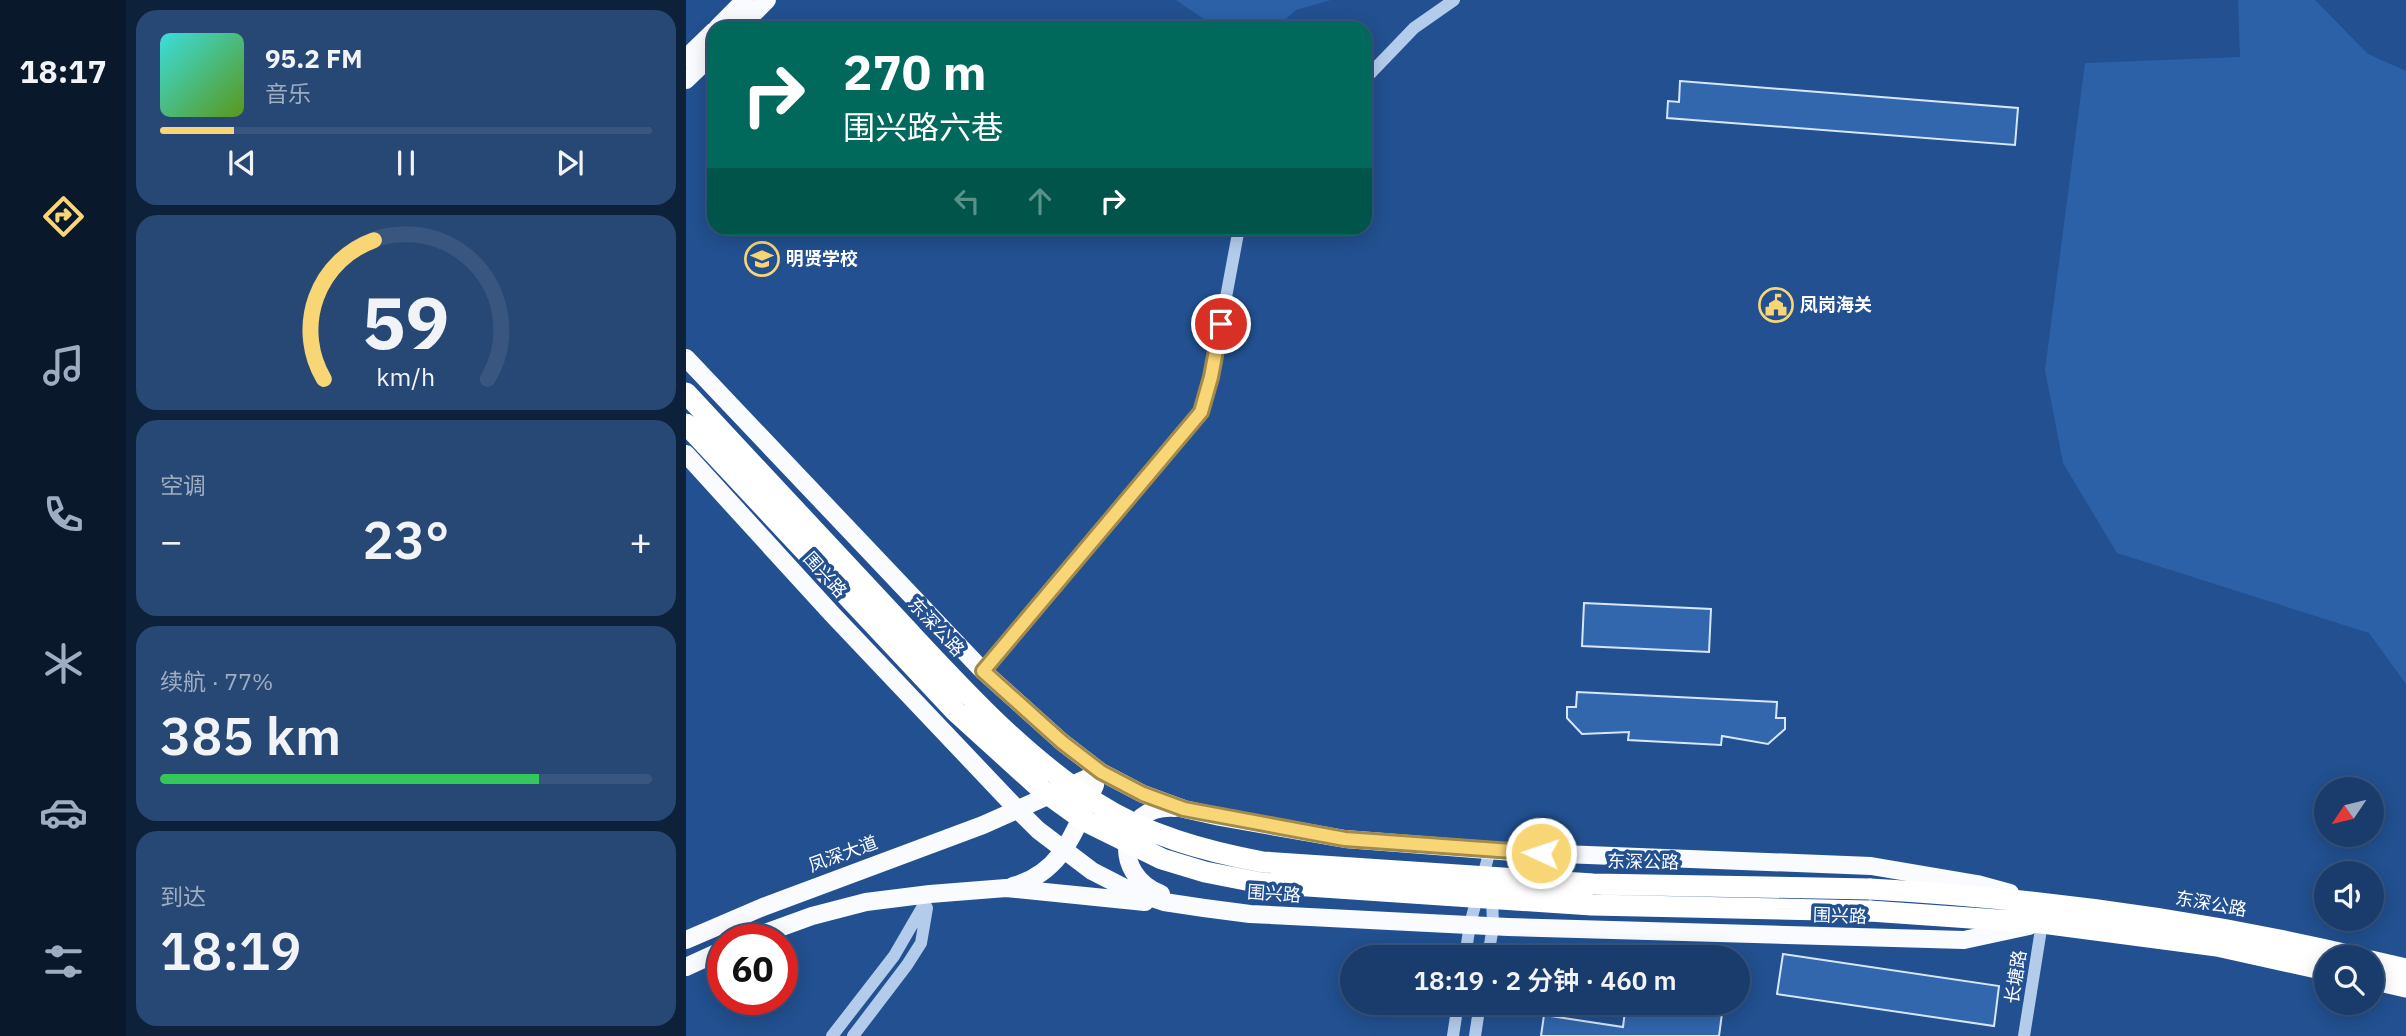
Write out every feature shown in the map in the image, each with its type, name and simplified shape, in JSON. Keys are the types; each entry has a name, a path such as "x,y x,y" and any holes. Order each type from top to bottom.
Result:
{"highway":[{"name":"东深公路","path":"686,393 980,706 1055,774 1096,803 1170,839 1210,852 1264,862 1593,884 1870,889 2041,912 2314,967"},
{"name":"东深公路","path":"686,424 956,712 1042,790 1085,821 1162,859 1205,873 1261,883 1592,905 2041,912 2178,921 2314,947"},
{"path":"2384,964 2406,969"},
{"path":"2384,982 2406,987"}],"main road":[{"path":"723,21 745,0"},
{"path":"746,21 767,0"},
{"path":"686,58 707,37"},
{"path":"686,80 707,60"},
{"path":"686,358 983,671 1062,742 1101,772 1143,794 1184,809 1345,839 1490,850 1871,866 1977,884 2041,912"},
{"name":"围兴路","path":"686,454 832,614 1017,809 1064,851 1092,871 1131,891 1164,902 1250,914 1493,926 1964,940 2041,912"},
{"path":"790,924 853,906 930,894 1006,888 1026,883 1053,865 1064,851 1101,772"},
{"name":"凤深大道","path":"686,940 762,907 983,825 1101,772"},
{"path":"1184,809 1154,810 1141,818 1131,830 1126,845 1127,860 1133,873 1157,893 1204,908"},
{"path":"1006,888 1204,908"},
{"path":"686,967 707,957"}],"street":[{"path":"1372,72 1414,28 1454,0"},
{"path":"983,671 1201,412 1211,377 1238,235"},
{"path":"1467,945 1490,850"},
{"path":"1490,850 1493,926 1490,945"},
{"path":"832,1036 894,956 930,894"},
{"path":"853,1036 908,965 921,943 930,894"},
{"name":"长塘路","path":"2024,1036 2041,912"},
{"path":"1452,1036 1456,1015"},
{"path":"1475,1036 1478,1015"}],"shaded area":[{"path":"1176,0 1331,0 1296,10 1284,21 1207,21"},
{"path":"2238,0 2315,0 2368,54 2406,71 2406,684 2369,633 2117,553 2063,463 2045,370 2085,63 2240,57"}],"building":[{"path":"1680,81 2018,108 2015,145 1667,118 1668,101 1679,102"},
{"path":"1584,603 1711,609 1709,652 1582,646"},
{"path":"1577,692 1777,702 1776,718 1785,718 1785,729 1768,744 1722,736 1721,745 1628,740 1629,732 1582,734 1567,718 1567,707 1576,707"},
{"path":"1783,954 1999,986 1994,1026 1777,994"},
{"path":"1544,1015 1623,1027 1624,1015 1722,1015 1719,1036 1541,1036"}],"place":[{"name":"明贤学校","path":"762,259"},
{"name":"凤岗海关","path":"1776,305"}],"route":[{"path":"1221,324 1201,412 983,671 1062,742 1101,772 1143,794 1184,809 1345,839 1541,853"}]}
